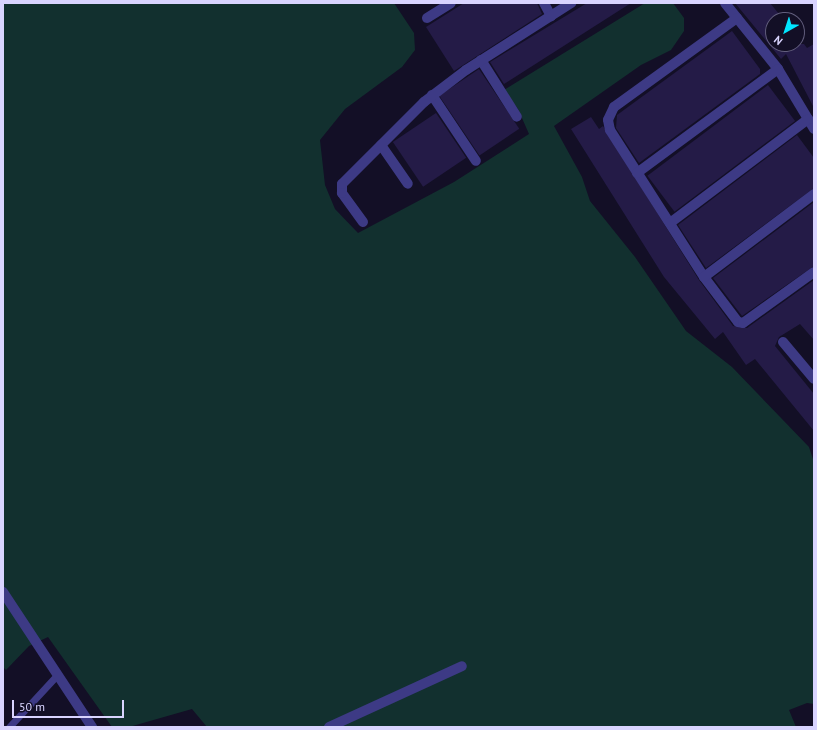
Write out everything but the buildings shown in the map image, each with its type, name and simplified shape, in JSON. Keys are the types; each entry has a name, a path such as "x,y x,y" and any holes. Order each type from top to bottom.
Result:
{"street":[{"path":"427,18 451,3"},
{"path":"544,3 552,16"},
{"path":"363,222 342,193 341,187 381,145 432,96 481,60 571,3"},
{"path":"725,3 778,69 814,129"},
{"path":"737,18 614,107 608,120 610,130 704,277 738,322 743,323 814,272"},
{"path":"481,60 517,117"},
{"path":"637,173 778,69"},
{"path":"432,96 476,161"},
{"path":"670,223 808,119"},
{"path":"381,145 408,184"},
{"path":"704,277 814,194"},
{"path":"783,342 812,374"},
{"path":"3,592 56,676 92,727"},
{"path":"329,727 462,666"}],"lane":[{"path":"9,727 56,676"}],"green space":[{"path":"3,3 394,3 414,33 415,50 402,67 345,109 320,140 325,185 335,209 358,233 454,182 529,134 518,109 504,90 645,3 673,3 684,18 684,31 671,50 641,65 554,126 582,177 590,201 635,257 686,331 732,367 809,447 814,462 814,704 807,703 789,710 796,727 207,727 192,709 129,727 112,727 48,637 29,646 6,670 3,667"}]}
